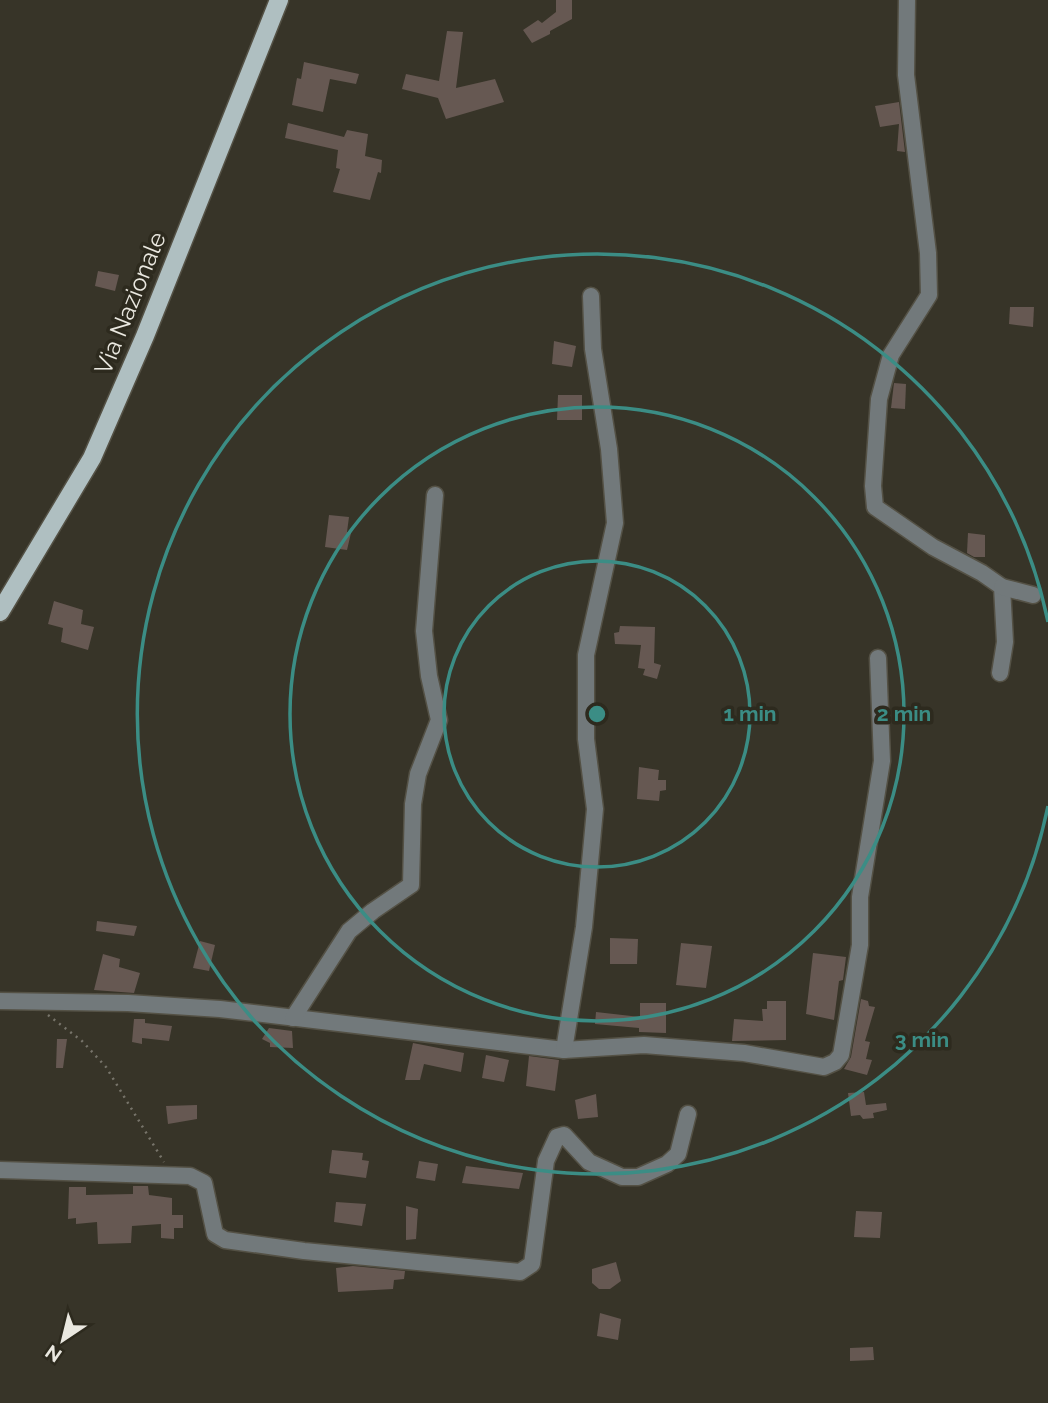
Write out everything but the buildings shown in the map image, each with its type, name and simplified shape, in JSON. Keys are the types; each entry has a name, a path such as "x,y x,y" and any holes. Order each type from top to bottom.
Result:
{"main road":[{"name":"Via Nazionale","path":"0,612 92,458 145,335 279,0"}],"street":[{"path":"906,0 906,75 928,253 929,295 891,355 879,399 873,486 875,507 933,547 1002,587 1033,595"},
{"path":"564,1051 584,927 595,809 586,739 586,655 615,523 610,449 593,349 591,296"},
{"path":"293,1018 349,931 411,886 413,804 418,774 439,720 429,676 424,631 435,495"},
{"path":"1000,673 1005,642 1002,587"},
{"path":"0,1001 220,1009 564,1051 644,1045 744,1053 824,1067 835,1062 841,1055 860,946 860,897 882,761 878,658"},
{"path":"0,1171 190,1176 204,1183 215,1234 225,1240 304,1251 520,1272 532,1264 546,1161 556,1136 564,1135 589,1162 622,1177 638,1177 667,1164 678,1154 688,1114"}],"path":[{"path":"39,1001 44,1013 82,1041 106,1067 166,1164 169,1175"}]}
